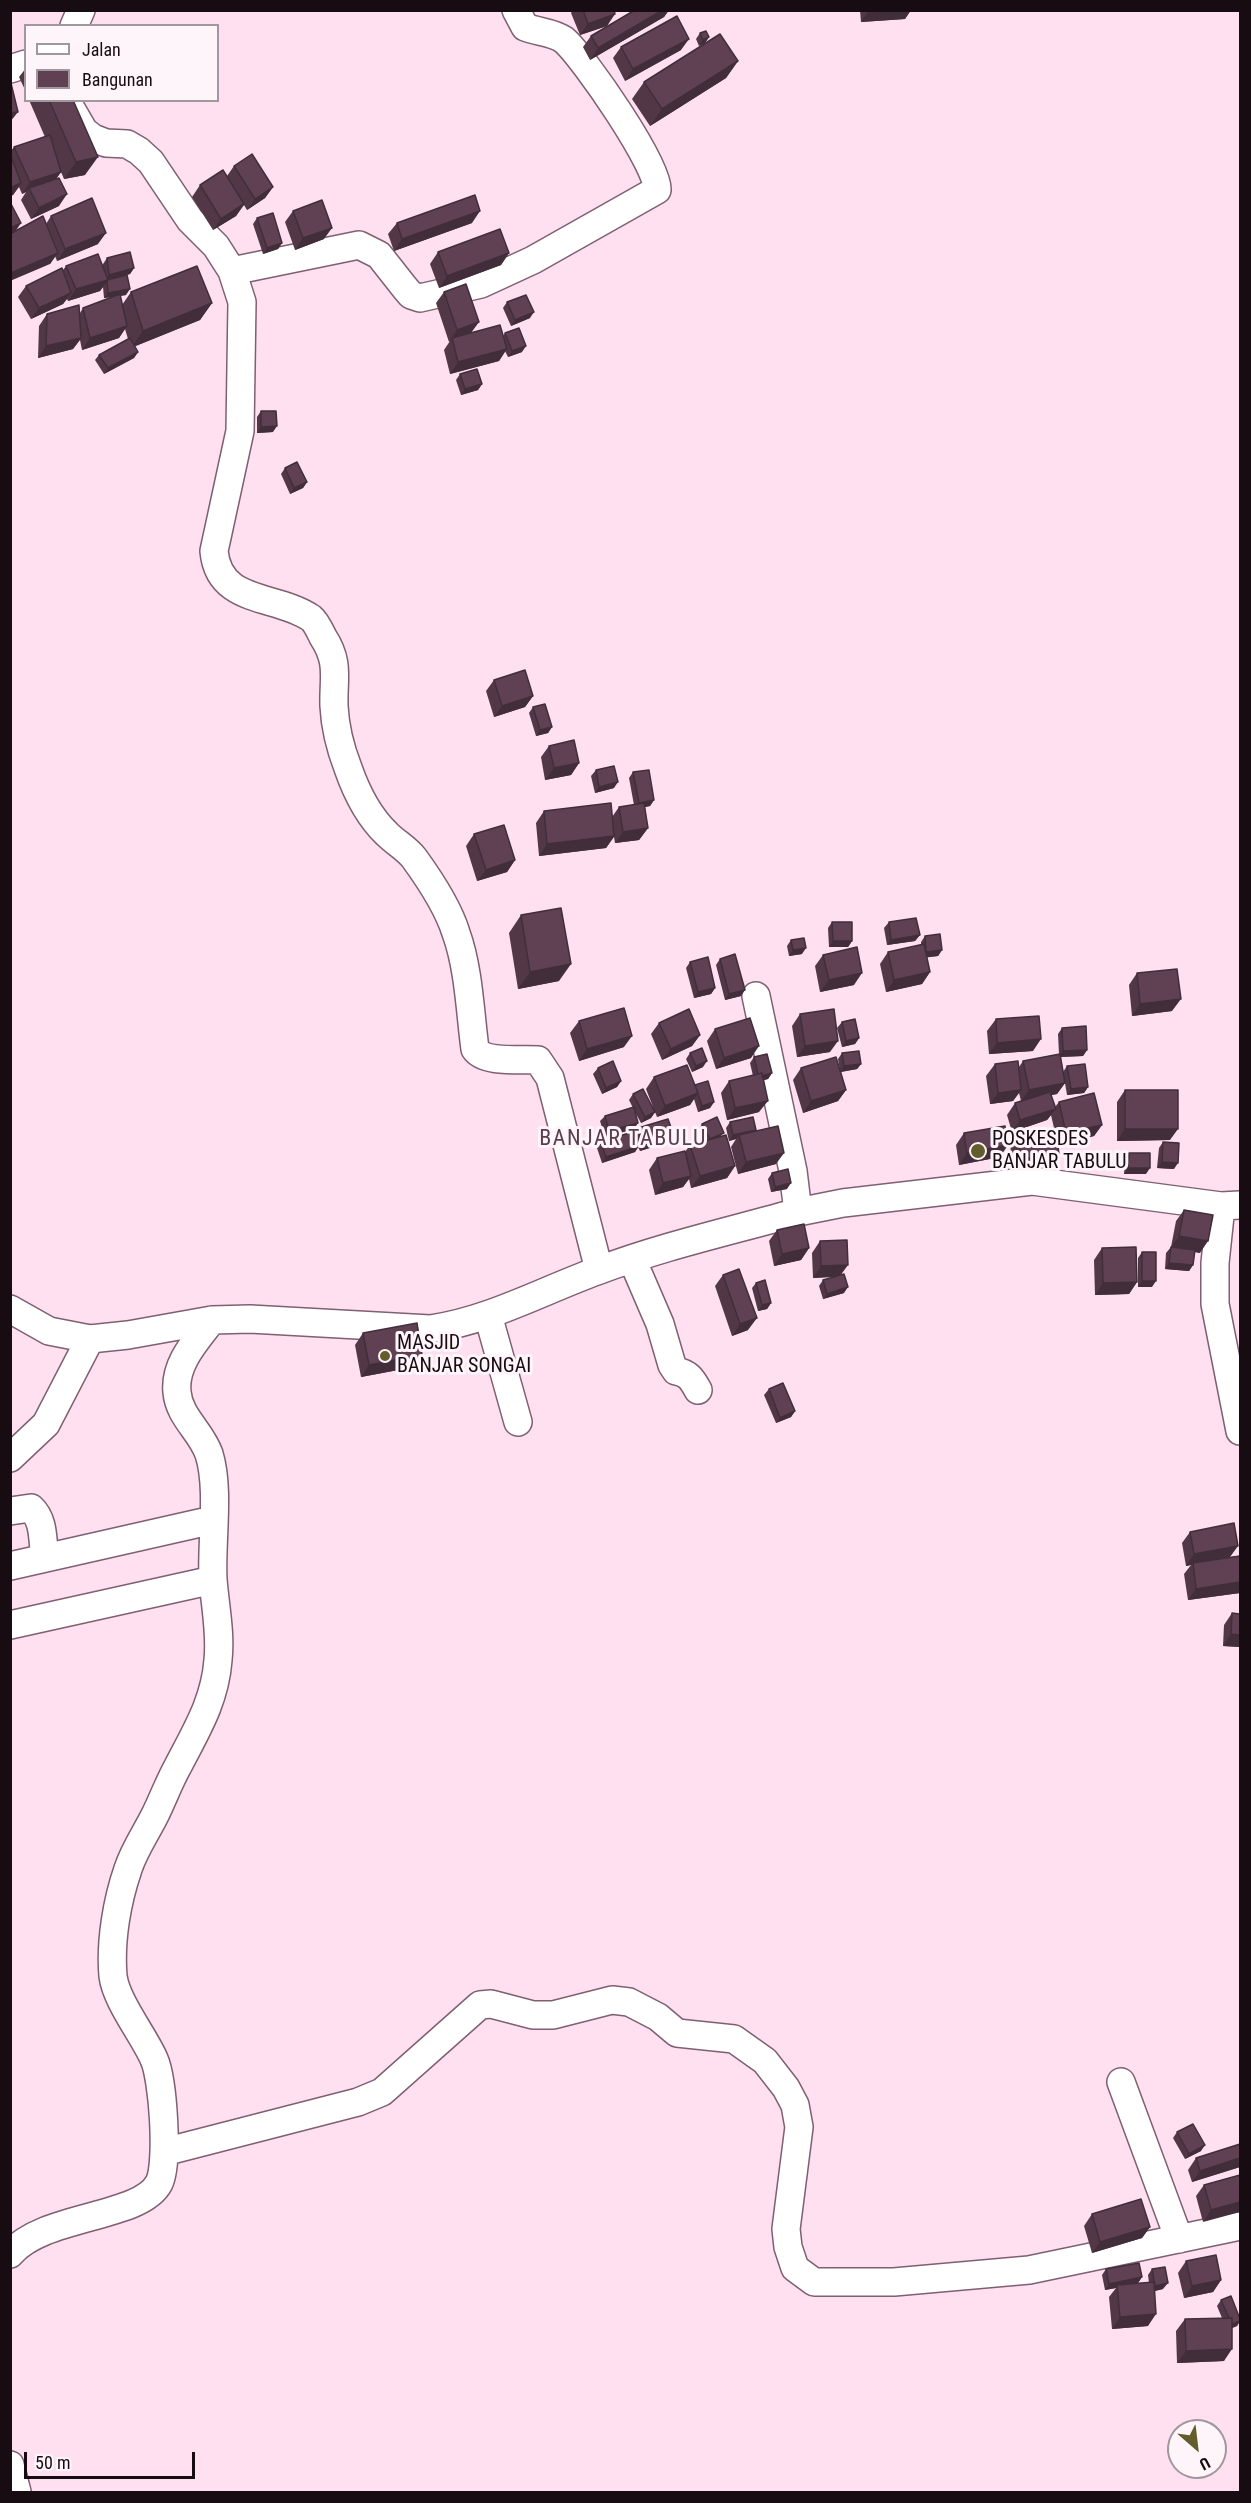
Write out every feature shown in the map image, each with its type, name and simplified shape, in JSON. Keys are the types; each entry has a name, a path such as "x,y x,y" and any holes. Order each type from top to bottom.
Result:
{"street":[{"path":"75,24 81,10"},
{"path":"232,271 359,245 379,255 411,295 420,298 481,284 533,260 654,194 657,190 657,179 578,54 562,39 525,27 516,10"},
{"path":"67,102 84,131 93,138 106,143 127,144 140,151 151,162 190,220 216,246 232,271 242,302 240,431 214,551 215,564 239,593 286,606 312,619 332,651 336,669 334,707 340,743 358,793 386,834 411,855 426,876 456,931 461,950 475,1049 479,1055 488,1058 537,1060 550,1078 599,1270"},
{"path":"756,996 793,1171 798,1212"},
{"path":"10,1309 49,1330 90,1339 128,1335 212,1320 250,1319 430,1329 452,1326 488,1315 599,1270 674,1245 798,1212 843,1203 1032,1181 1231,1205 1215,1263 1215,1304 1240,1431"},
{"path":"632,1259 660,1324 672,1365 676,1371 683,1372 692,1379 698,1390"},
{"path":"488,1315 518,1422"},
{"path":"10,2254 23,2241 37,2235 75,2220 133,2205 159,2185 162,2176 164,2152 161,2089 154,2060 135,2028 113,1978 115,1923 128,1867 210,1704 218,1661 218,1614 213,1580 212,1472 208,1453 181,1411 176,1390 181,1366 190,1347 212,1320"},
{"path":"10,1458 46,1424 90,1339"},
{"path":"10,1511 31,1508 36,1513 41,1520 45,1558"},
{"path":"10,1566 213,1520"},
{"path":"10,1625 213,1580"},
{"path":"164,2152 358,2102 382,2092 480,2005 491,2004 533,2015 553,2015 612,2000 629,2002 643,2009 658,2017 677,2033 734,2039 765,2061 786,2088 795,2105 799,2127 786,2229 788,2247 795,2268 814,2282 894,2282 1029,2270 1179,2239 1240,2231"},
{"path":"1121,2082 1179,2239"},
{"path":"10,2465 17,2493"}],"building":[{"path":"583,10 614,10 615,14 588,24"},
{"path":"635,10 663,10 598,48 591,36"},
{"path":"677,16 689,39 633,69 621,47"},
{"path":"706,31 709,37 703,40 700,33"},
{"path":"720,34 738,61 662,109 644,82"},
{"path":"10,79 18,112 10,113"},
{"path":"50,102 74,102 98,157 76,162"},
{"path":"50,135 61,172 30,182 14,147"},
{"path":"10,153 21,183 10,188"},
{"path":"252,154 273,187 255,199 234,166"},
{"path":"223,170 244,204 221,219 200,185"},
{"path":"59,178 67,194 39,208 29,188"},
{"path":"475,195 480,211 402,239 397,223"},
{"path":"92,198 106,233 65,249 51,216"},
{"path":"322,200 332,228 303,238 293,211"},
{"path":"10,202 21,223 10,228"},
{"path":"273,213 282,243 267,248 257,218"},
{"path":"43,216 58,253 11,273 10,234"},
{"path":"500,229 509,253 447,276 438,252"},
{"path":"130,252 134,268 109,275 107,258"},
{"path":"98,254 108,280 76,289 66,266"},
{"path":"197,266 212,303 143,331 131,292"},
{"path":"62,268 71,293 39,308 26,286"},
{"path":"127,275 130,289 108,293 107,280"},
{"path":"466,284 479,322 457,330 444,292"},
{"path":"120,294 127,326 90,338 83,308"},
{"path":"526,295 534,312 515,320 507,302"},
{"path":"79,305 81,338 46,346 47,314"},
{"path":"500,325 507,349 458,362 452,338"},
{"path":"519,328 526,346 512,351 505,333"},
{"path":"130,338 138,352 108,368 99,355"},
{"path":"477,369 482,384 465,389 460,374"},
{"path":"261,411 276,411 277,426 261,427"},
{"path":"297,462 307,482 294,488 285,468"},
{"path":"525,670 533,696 502,706 494,680"},
{"path":"545,704 552,727 540,730 533,707"},
{"path":"574,740 579,763 554,768 549,746"},
{"path":"614,766 618,782 599,787 596,770"},
{"path":"649,770 654,800 639,803 633,772"},
{"path":"611,803 614,836 547,844 544,811"},
{"path":"644,803 648,828 623,832 619,807"},
{"path":"504,825 515,860 486,870 474,834"},
{"path":"561,908 571,964 530,972 521,915"},
{"path":"916,918 920,935 891,940 889,922"},
{"path":"832,922 852,922 852,941 833,941"},
{"path":"940,934 942,950 926,952 925,936"},
{"path":"804,938 806,948 793,950 791,940"},
{"path":"924,944 930,972 894,980 888,952"},
{"path":"857,947 862,973 829,980 823,955"},
{"path":"735,954 745,990 729,994 720,959"},
{"path":"708,957 715,988 698,992 690,962"},
{"path":"1177,969 1181,999 1140,1004 1137,973"},
{"path":"624,1008 632,1036 587,1049 579,1021"},
{"path":"689,1009 700,1035 671,1049 659,1023"},
{"path":"834,1009 838,1041 805,1046 800,1014"},
{"path":"1039,1016 1041,1039 997,1043 996,1019"},
{"path":"750,1018 759,1046 724,1058 715,1029"},
{"path":"855,1019 859,1038 846,1041 842,1022"},
{"path":"1086,1026 1087,1050 1063,1051 1062,1028"},
{"path":"702,1048 707,1061 696,1066 690,1053"},
{"path":"859,1051 861,1064 844,1066 842,1053"},
{"path":"767,1054 772,1073 762,1076 762,1073 758,1074 754,1057"},
{"path":"1060,1054 1065,1083 1029,1090 1023,1061"},
{"path":"836,1057 846,1090 811,1101 801,1068"},
{"path":"613,1061 621,1081 606,1088 598,1068"},
{"path":"1018,1061 1021,1090 998,1093 995,1064"},
{"path":"1085,1064 1088,1087 1071,1089 1067,1066"},
{"path":"687,1065 698,1093 665,1106 654,1077"},
{"path":"762,1073 768,1101 735,1108 729,1081"},
{"path":"708,1081 714,1102 702,1106 695,1085"},
{"path":"643,1089 655,1112 645,1117 633,1094"},
{"path":"1125,1090 1178,1090 1178,1129 1125,1129"},
{"path":"1050,1092 1056,1109 1020,1120 1015,1103"},
{"path":"1094,1093 1102,1125 1066,1133 1059,1102"},
{"path":"634,1107 638,1123 609,1131 605,1116"},
{"path":"717,1117 724,1133 710,1139 702,1124"},
{"path":"753,1117 756,1130 733,1135 730,1122"},
{"path":"668,1119 674,1136 644,1145 638,1128"},
{"path":"778,1126 784,1153 746,1162 739,1135"},
{"path":"1005,1126 1008,1145 967,1153 964,1133"},
{"path":"1056,1128 1059,1155 1021,1159 1018,1132"},
{"path":"634,1131 639,1146 606,1157 601,1143"},
{"path":"726,1135 735,1166 700,1176 690,1145"},
{"path":"1163,1142 1179,1143 1178,1163 1162,1162"},
{"path":"685,1151 691,1176 663,1183 657,1158"},
{"path":"1129,1153 1150,1153 1150,1168 1128,1168"},
{"path":"788,1169 791,1183 775,1187 772,1173"},
{"path":"1184,1210 1213,1215 1208,1241 1179,1236"},
{"path":"804,1224 809,1248 782,1254 777,1230"},
{"path":"847,1240 848,1265 821,1266 820,1241"},
{"path":"1136,1247 1137,1282 1103,1283 1102,1248"},
{"path":"1171,1247 1195,1250 1193,1265 1169,1263"},
{"path":"1142,1252 1156,1252 1156,1281 1142,1281"},
{"path":"739,1269 757,1318 740,1324 723,1275"},
{"path":"844,1274 848,1287 827,1294 823,1280"},
{"path":"765,1280 771,1303 762,1305 756,1283"},
{"path":"417,1323 422,1355 369,1365 363,1333"},
{"path":"783,1383 795,1411 780,1418 769,1389"},
{"path":"1234,1523 1238,1546 1194,1554 1190,1532"},
{"path":"1240,1556 1240,1582 1196,1589 1193,1563"},
{"path":"1232,1613 1240,1614 1240,1635 1231,1634"},
{"path":"1193,2124 1205,2145 1189,2154 1177,2132"},
{"path":"1240,2144 1240,2158 1200,2171 1196,2158"},
{"path":"1240,2175 1240,2202 1211,2210 1204,2185"},
{"path":"1141,2199 1150,2227 1100,2242 1092,2214"},
{"path":"1216,2255 1221,2280 1192,2286 1186,2261"},
{"path":"1139,2263 1142,2277 1109,2284 1106,2269"},
{"path":"1165,2267 1168,2283 1155,2286 1152,2269"},
{"path":"1154,2282 1156,2314 1120,2317 1117,2285"},
{"path":"1231,2296 1240,2319 1232,2324 1232,2318 1229,2318 1221,2300"},
{"path":"1232,2318 1232,2349 1186,2351 1185,2319"}],"place":[{"name":"POSKESDES BANJAR TABULU","path":"978,1151"},
{"name":"MASJID BANJAR SONGAI","path":"385,1356"}],"district":[{"name":"BANJAR TABULU","path":"623,1139"}]}
